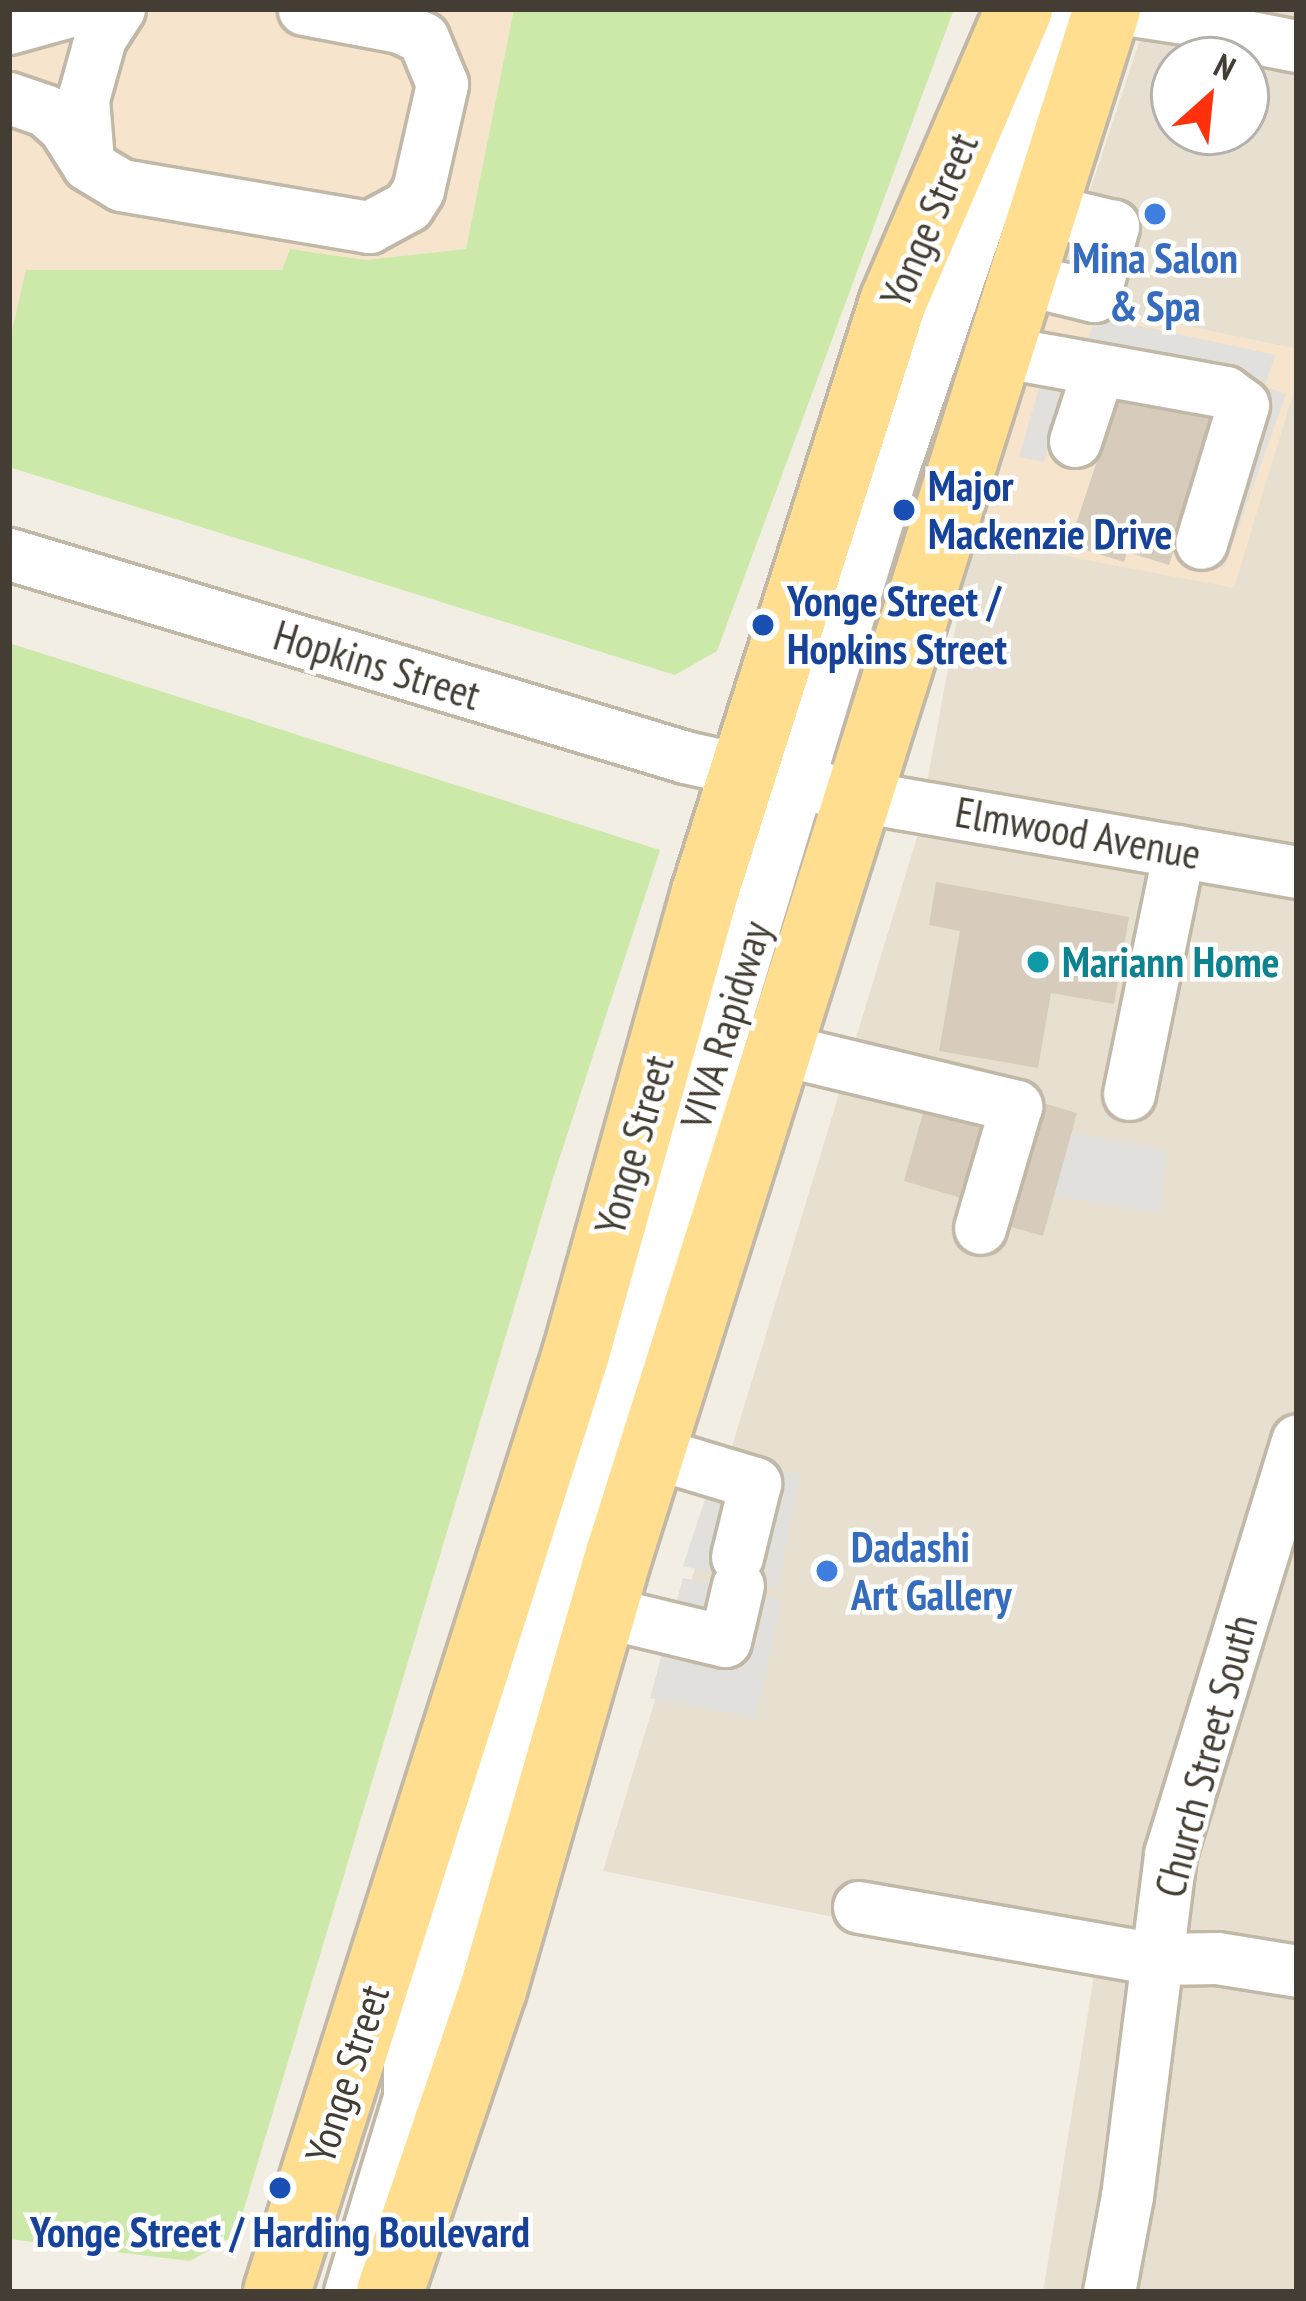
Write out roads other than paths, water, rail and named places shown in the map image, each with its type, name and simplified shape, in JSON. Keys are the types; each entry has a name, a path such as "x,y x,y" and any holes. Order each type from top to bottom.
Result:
{"main road":[{"name":"Yonge Street","path":"277,2292 576,1354 705,892 802,783 998,351 1107,9"},
{"name":"Yonge Street","path":"390,2292 493,1990 652,1452 779,1049 802,783 893,302 1027,25"}],"street":[{"path":"9,28 77,9"},
{"path":"88,165 82,99 100,38 119,9"},
{"path":"9,98 46,111 64,127 88,165 122,185 369,226 408,206 424,174 442,84 423,38 398,27 304,9"},
{"path":"1027,25 1051,9"},
{"path":"1125,9 1206,15 1225,32 1297,46"},
{"path":"998,351 1225,392 1243,405 1201,544"},
{"path":"1075,441 1099,371"},
{"name":"Hopkins Street","path":"9,554 685,757 802,783"},
{"name":"Elmwood Avenue","path":"802,783 1297,872"},
{"name":"VIVA Rapidway","path":"350,2292 409,2098 409,2064 802,783"},
{"path":"1130,1094 1179,851"},
{"path":"779,1049 1016,1106 980,1228"},
{"name":"Church Street South","path":"1109,2292 1170,1854 1297,1440"},
{"path":"604,1612 724,1641 755,1483 652,1452"},
{"path":"859,1907 1157,1959 1217,1958 1297,1971"},
{"path":"1157,1959 1230,1988 1297,2000"},
{"name":"VIVA Rapidway","path":"325,2292 389,2090 409,2064"}],"place":[{"name":"Mina Salon & Spa","path":"1155,214"},
{"name":"Major Mackenzie Drive","path":"904,510"},
{"name":"Yonge Street / Hopkins Street","path":"763,625"},
{"name":"Mariann Home","path":"1038,962"},
{"name":"Dadashi Art Gallery","path":"827,1571"},
{"name":"Yonge Street / Harding Boulevard","path":"280,2188"}]}
